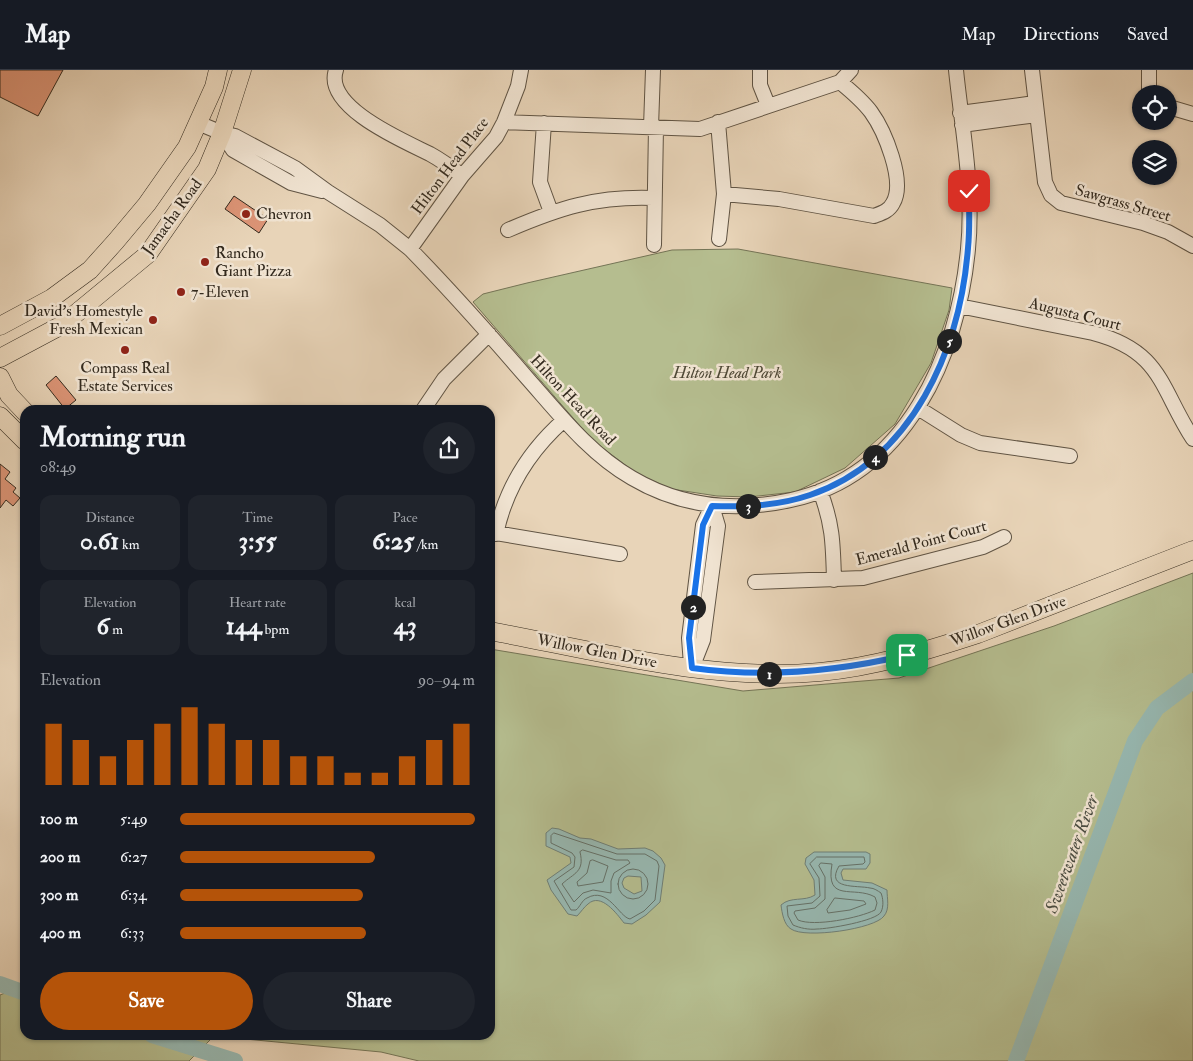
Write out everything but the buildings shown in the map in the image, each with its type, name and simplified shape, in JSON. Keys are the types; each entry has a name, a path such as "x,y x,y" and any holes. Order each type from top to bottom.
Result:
{"main road":[{"name":"Jamacha Road","path":"0,326 52,298 90,270 147,204 187,147 214,87 218,70"},
{"name":"Jamacha Road","path":"0,358 62,325 148,254 207,169 222,133 242,70"},
{"path":"0,377 9,395 20,407"},
{"path":"0,416 20,436"},
{"name":"Willow Glen Drive","path":"495,632 719,672 788,674 820,672 868,664 978,634 1193,550"}],"street":[{"path":"336,70 334,84 337,93 346,102 383,131 430,154 462,176"},
{"path":"652,70 654,245"},
{"path":"760,70 760,85 768,105"},
{"path":"504,122 700,129 840,82 851,70"},
{"name":"Hilton Head Road","path":"198,123 235,136 296,168 328,192 380,225 410,249 489,334 564,420 601,457 632,479 677,498 712,506 768,505 794,500 820,491 850,476 880,454 918,408 940,366 959,306 968,248 969,191 956,70"},
{"name":"Sawgrass Street","path":"1032,70 1045,182 1051,195 1061,204 1156,228 1193,246"},
{"path":"1148,85 1149,70"},
{"name":"Hilton Head Place","path":"410,249 462,176 496,137 518,86 520,71"},
{"path":"724,194 779,199 874,216 886,211 893,203 896,193 892,155 880,126 871,112 859,98 840,82"},
{"path":"961,119 1036,109"},
{"path":"1177,109 1193,114"},
{"path":"718,122 724,194 719,239"},
{"path":"544,123 540,158 540,182 551,212"},
{"path":"508,230 551,212 590,201 631,197 653,198"},
{"name":"Augusta Court","path":"959,306 1093,333 1110,338 1130,348 1148,362 1162,381 1193,439"},
{"path":"426,405 444,380 489,334"},
{"path":"918,408 961,435 980,442 1070,456"},
{"path":"495,528 518,472 538,447 564,420"},
{"path":"820,491 830,515 833,532 834,580"},
{"path":"692,668 703,640 718,526 712,506"},
{"path":"495,533 620,554"},
{"name":"Emerald Point Court","path":"755,582 868,577 983,547 1004,537"}],"green space":[{"name":"Hilton Head Park","path":"738,249 952,288 949,310 931,363 895,424 845,468 795,492 749,497 717,496 671,489 636,473 592,440 473,302 483,294 672,250"},
{"path":"1193,573 1193,1061 419,1061 381,1052 256,1040 495,1040 495,650 743,691 899,678 1054,626"},
{"path":"20,987 20,1040 210,1040 189,1061 0,1061 0,995"}],"water":[{"path":"552,828 559,829 580,838 591,839 618,849 645,848 653,851 661,858 665,865 660,902 646,915 632,924 624,923 608,906 598,901 588,904 577,916 568,914 551,890 547,880 571,863 570,857 546,846 546,833","holes":["628,876 641,877 642,891 634,894 624,888 622,883 624,878"]},
{"path":"814,852 866,852 870,854 870,863 866,869 843,869 841,873 843,880 872,883 887,890 888,907 884,916 868,925 839,931 810,933 791,929 784,918 781,905 785,902 815,895 814,880 805,864 806,858"}],"waterway":[{"name":"Sweetwater River","path":"1016,1061 1135,741 1157,708 1193,681"},
{"name":"Sweetwater River","path":"0,984 20,991"},
{"name":"Sweetwater River","path":"168,1040 235,1061"}],"place":[{"name":"Chevron","path":"246,214"},
{"name":"Rancho Giant Pizza","path":"205,262"},
{"name":"7-Eleven","path":"181,292"},
{"name":"David's Homestyle Fresh Mexican","path":"153,320"},
{"name":"Compass Real Estate Services","path":"125,350"}],"route":[{"path":"907,655 820,672 788,674 719,672 692,668 689,638 703,525 712,506 768,505 801,498 831,486 870,462 900,432 918,408 932,383 953,329 959,306 968,248 969,191"}]}
